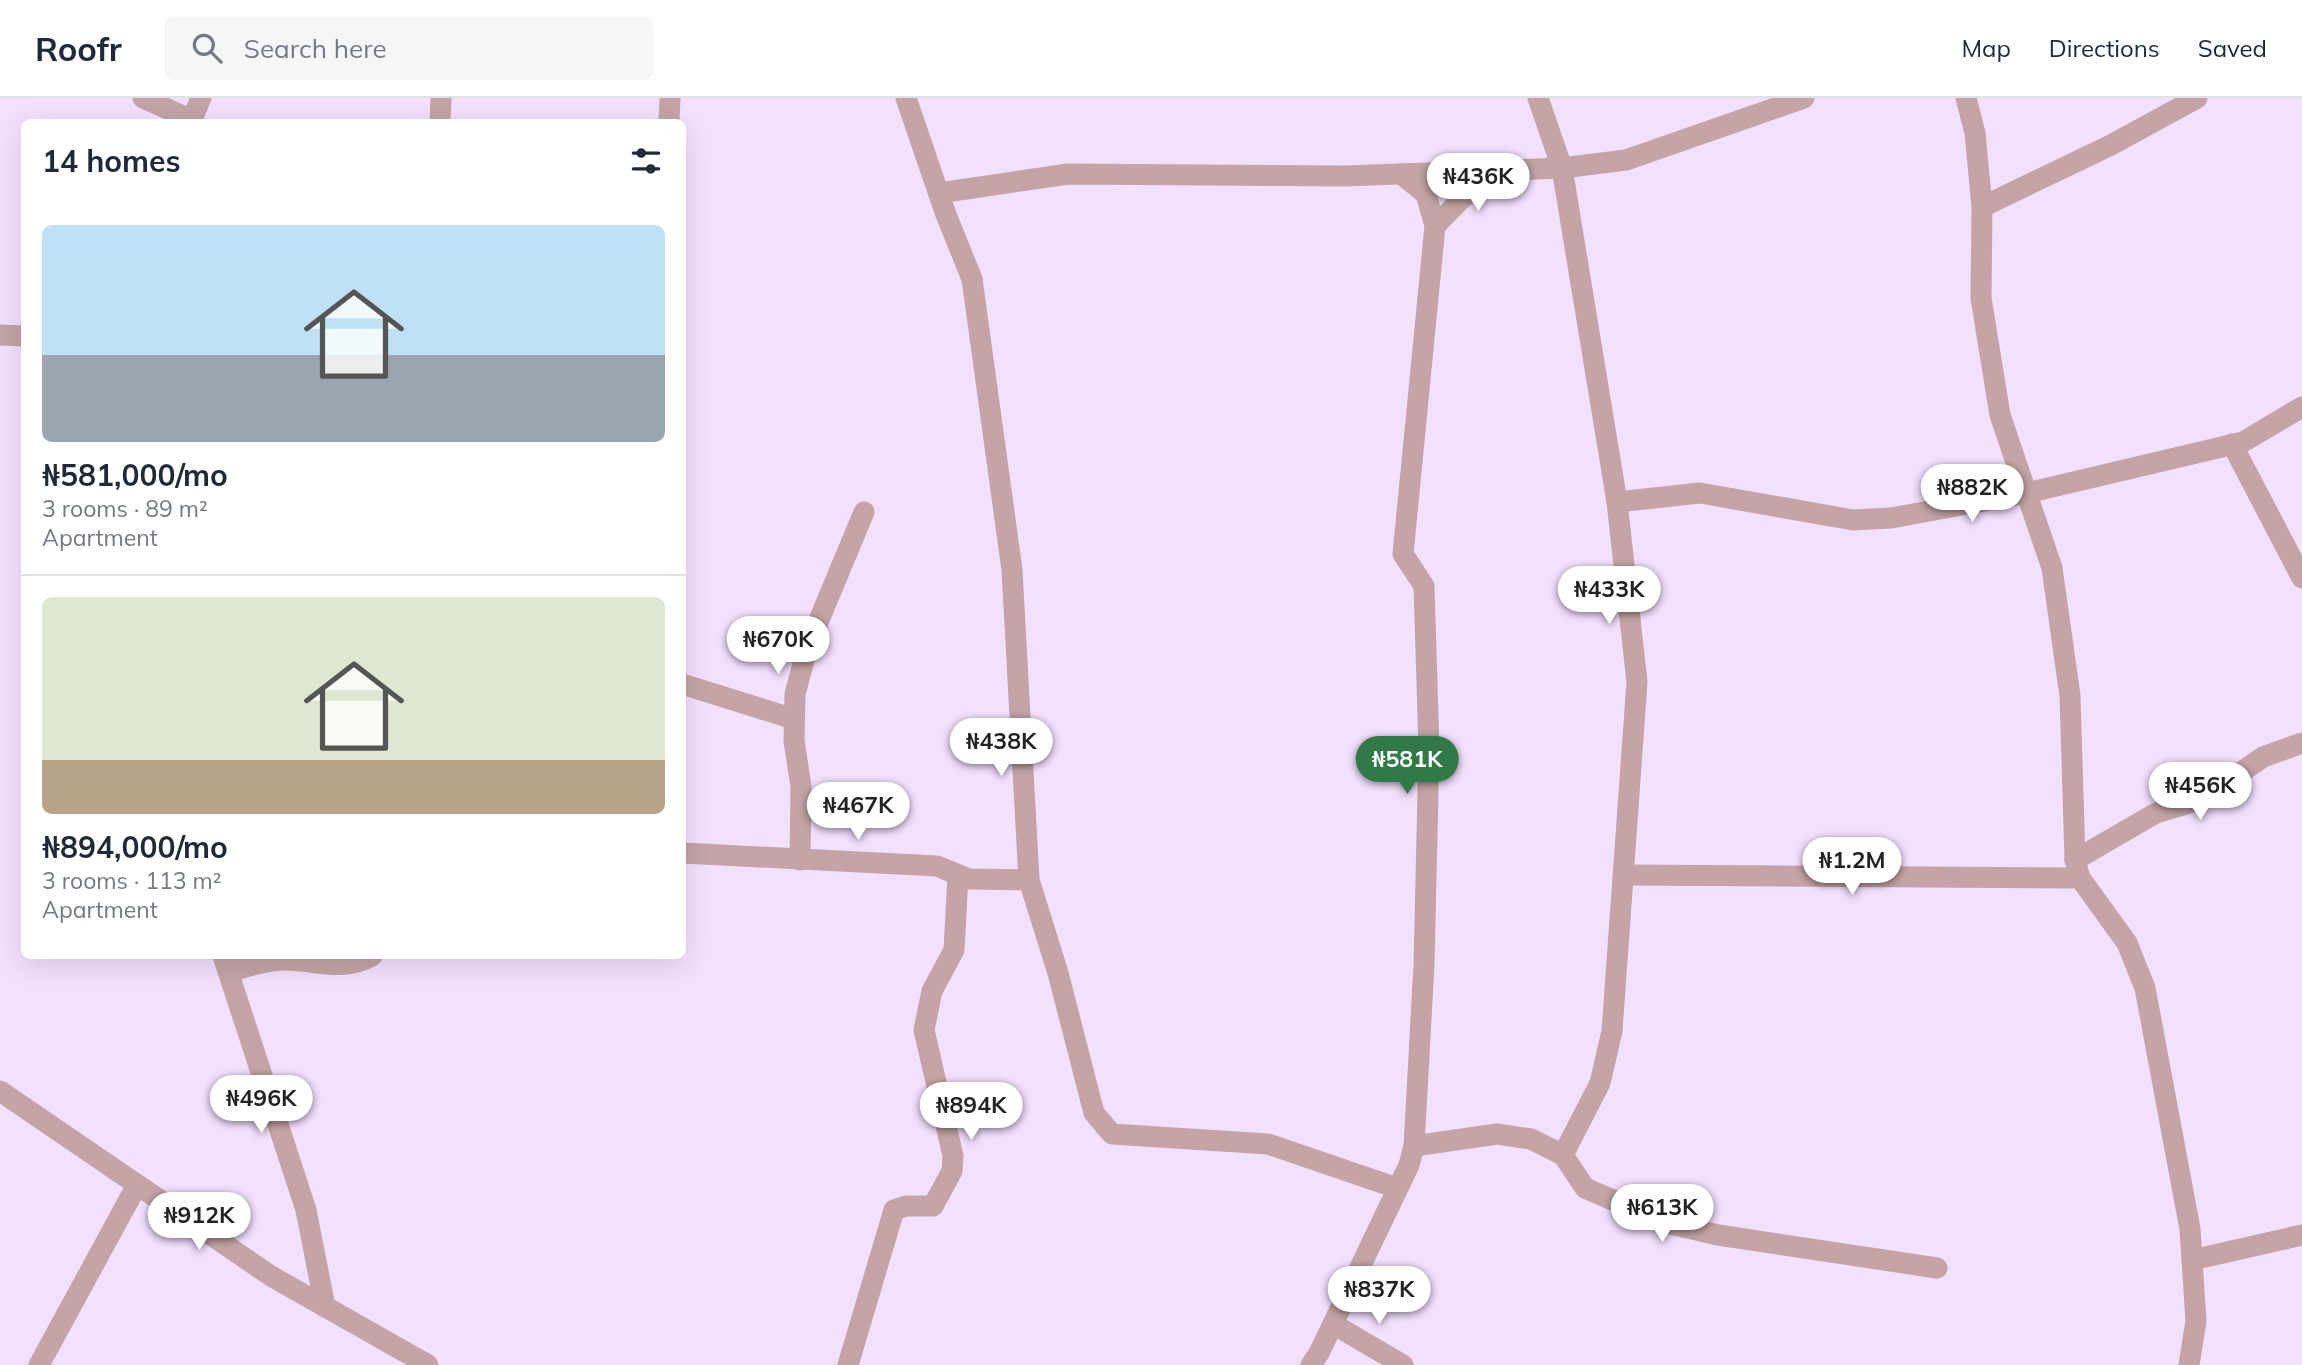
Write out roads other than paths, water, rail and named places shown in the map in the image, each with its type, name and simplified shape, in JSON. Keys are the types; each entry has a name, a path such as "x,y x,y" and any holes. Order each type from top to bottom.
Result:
{"street":[{"path":"143,98 187,119"},
{"path":"192,119 201,98"},
{"path":"440,119 441,98"},
{"path":"669,119 670,98"},
{"path":"906,98 972,279 1012,570 1029,880 1058,973 1094,1113 1112,1134 1268,1144 1397,1188"},
{"path":"1538,98 1562,168 1617,502 1637,682 1612,1031 1600,1083 1563,1155"},
{"path":"939,193 1068,174 1401,174 1562,168 1626,160 1804,98"},
{"path":"1966,98 1975,133 1982,207 1981,298 2000,415 2052,568 2070,695 2077,869 2127,943 2146,989 2190,1229 2196,1321 2189,1365"},
{"path":"1982,207 2111,145 2197,98"},
{"path":"1435,226 1490,170"},
{"path":"1311,1365 1409,1165 1414,1146 1424,965 1429,749 1424,586 1403,554 1435,226 1426,194 1401,174"},
{"path":"0,335 21,336"},
{"path":"1617,502 1700,493 1853,520 1891,518 2027,493 2243,442 2302,407"},
{"path":"2232,444 2302,578"},
{"path":"800,860 801,786 794,719 795,694 807,649 864,512"},
{"path":"686,685 794,719"},
{"path":"1624,875 2077,869 2156,813 2193,802 2211,793 2263,757 2302,743"},
{"path":"686,853 937,866 969,879 1029,880"},
{"path":"848,1365 894,1210 906,1206 933,1206 952,1171 953,1156 924,1030 932,991 954,950 958,876"},
{"path":"326,1307 306,1210 226,964 289,960 331,967 366,959"},
{"path":"0,1091 271,1276 428,1365"},
{"path":"1414,1146 1497,1134 1531,1139 1563,1155 1585,1188 1666,1223 1718,1235 1937,1268"},
{"path":"39,1365 137,1185"},
{"path":"2192,1259 2302,1235"},
{"path":"1333,1324 1403,1365"}]}
